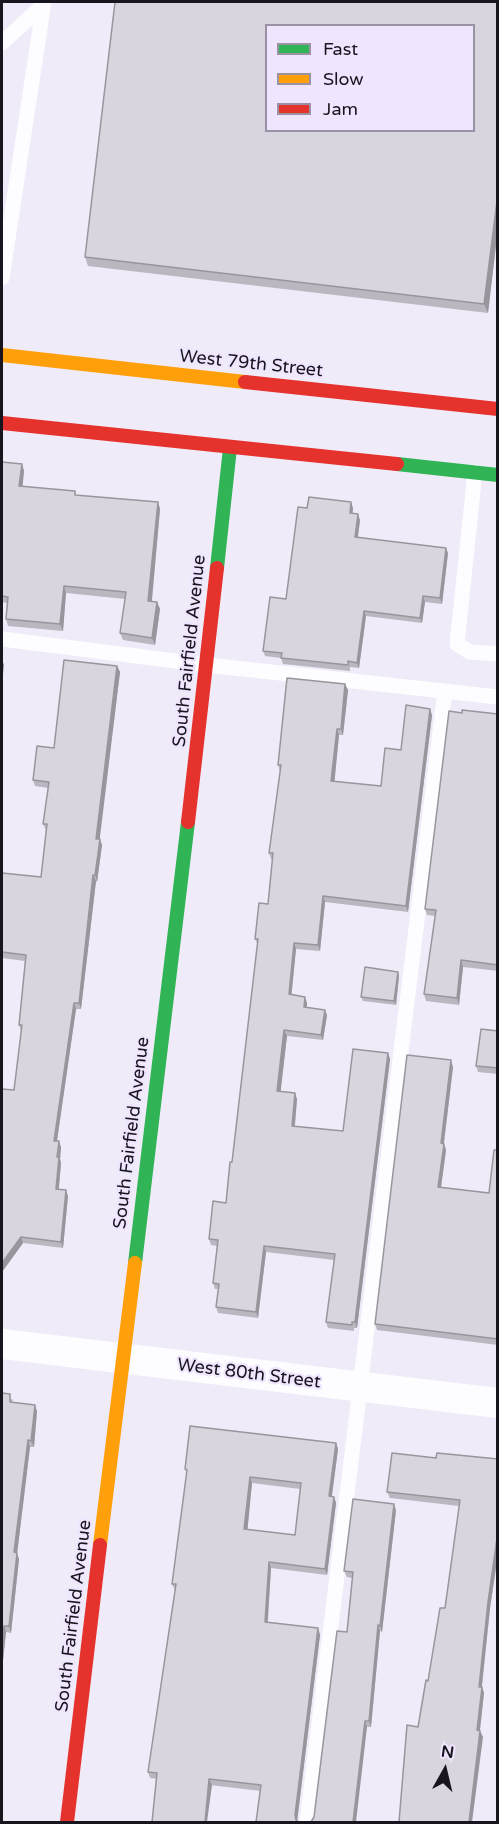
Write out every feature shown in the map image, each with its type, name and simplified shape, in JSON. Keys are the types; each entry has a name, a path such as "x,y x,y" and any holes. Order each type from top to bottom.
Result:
{"street":[{"name":"West 79th Street","path":"2,355 498,409"},
{"path":"2,423 498,475"},
{"name":"South Fairfield Avenue","path":"67,1822 207,665 230,448"},
{"name":"West 80th Street","path":"2,1344 498,1403"}],"lane":[{"path":"2,44 43,3"},
{"path":"2,278 43,3"},
{"path":"475,472 457,644 470,652 498,654"},
{"path":"2,639 207,665 498,697"},
{"path":"307,1822 362,1387 445,691"}],"building":[{"path":"115,2 498,2 498,193 484,304 85,257"},
{"path":"2,462 22,464 19,486 75,491 75,495 158,502 148,601 157,602 152,638 120,633 126,592 64,586 60,624 6,619 8,597 2,596"},
{"path":"309,497 351,502 350,513 358,514 355,537 446,548 440,598 423,596 420,618 364,611 357,663 348,661 348,665 281,658 282,653 263,651 270,597 286,599 298,507 307,508"},
{"path":"64,660 117,666 96,839 100,839 95,875 93,875 79,1003 74,1003 54,1141 59,1141 56,1189 66,1190 61,1242 21,1237 2,1263 2,1089 14,1090 22,1025 19,1025 26,955 2,952 2,873 41,877 47,824 43,824 49,782 33,780 37,746 54,748"},
{"path":"287,678 345,684 341,729 337,729 331,781 381,786 385,748 401,750 406,705 430,709 406,906 323,896 318,945 294,943 289,994 305,997 304,1007 325,1010 321,1035 284,1030 277,1091 295,1093 292,1126 343,1131 353,1049 388,1053 355,1322 352,1322 352,1325 326,1322 335,1254 264,1246 256,1312 216,1307 219,1284 213,1283 218,1240 209,1239 213,1201 226,1203 230,1162 232,1162 258,939 255,939 259,903 268,904 273,853 269,853 281,765 278,765"},
{"path":"462,710 498,714 498,965 461,960 457,998 424,994 436,910 425,909 449,711 462,713"},
{"path":"365,967 398,972 394,1001 361,997"},
{"path":"481,1029 498,1031 498,1068 476,1066"},
{"path":"407,1055 451,1060 438,1187 489,1193 494,1150 498,1150 498,1339 375,1324"},
{"path":"2,1393 10,1394 10,1402 35,1405 31,1441 28,1440 14,1552 17,1553 9,1626 4,1626 2,1646"},
{"path":"190,1426 336,1443 329,1496 334,1497 325,1569 269,1562 265,1622 318,1628 295,1815 299,1822 256,1822 261,1785 209,1779 205,1822 152,1822 157,1773 148,1772 176,1584 172,1584 187,1470 185,1469","holes":["250,1477 301,1483 295,1535 244,1529"]},
{"path":"392,1453 436,1458 437,1453 498,1459 498,1531 479,1687 482,1687 477,1730 480,1731 469,1822 399,1822 407,1725 418,1727 440,1608 445,1608 460,1500 387,1492"},
{"path":"353,1499 394,1504 380,1626 378,1625 369,1721 365,1721 353,1822 311,1822 314,1817 337,1631 347,1632 353,1572 344,1571"}],"traffic: fast":[{"path":"217,568 230,448"},
{"path":"397,464 498,475"},
{"path":"135,1263 188,822"}],"traffic: slow":[{"path":"2,355 245,382"},
{"path":"100,1545 135,1263"}],"traffic: jam":[{"path":"245,382 498,409"},
{"path":"2,423 397,464"},
{"path":"188,822 217,568"},
{"path":"67,1822 100,1545"}]}
